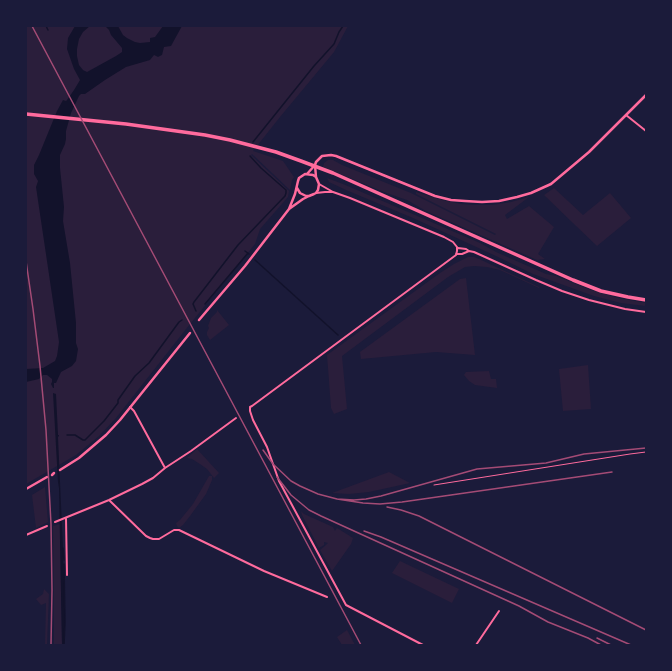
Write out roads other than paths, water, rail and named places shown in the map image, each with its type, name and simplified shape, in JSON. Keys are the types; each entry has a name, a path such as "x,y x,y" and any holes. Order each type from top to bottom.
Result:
{"highway":[{"path":"26,114 142,126 205,135 276,152 333,173 572,280 601,291 646,300"}],"street":[{"path":"199,320 245,266 289,209 300,178 307,174 322,156 336,156 435,196 451,200 482,202 499,201 531,193 551,184 589,152 646,96"},
{"path":"626,115 646,131"},
{"path":"314,165 316,177 322,187 444,237 454,242 457,247 456,254 450,260 250,407 253,420 267,447 279,481 346,605 423,645"},
{"path":"307,174 316,177"},
{"path":"316,193 319,184"},
{"path":"297,188 303,195 309,196"},
{"path":"289,209 299,201 316,193 333,192"},
{"path":"457,248 474,252 562,291 625,309 646,312"},
{"path":"456,254 462,254 469,251"},
{"path":"60,470 79,458 99,442 120,420 190,333"},
{"path":"130,407 136,413 165,468"},
{"path":"55,522 109,500 153,478 236,418"},
{"path":"26,489 47,477"},
{"path":"109,500 150,538 159,539 174,530 179,530 264,571 327,597"},
{"path":"65,518 67,575"},
{"path":"26,534 47,526"},
{"path":"476,645 499,610"}],"lane":[{"path":"434,485 646,452"}],"waterway":[{"path":"46,26 48,30"},
{"path":"253,142 314,66 334,44 343,26"},
{"path":"196,311 193,304 194,302 238,245 285,196 286,190 250,156"},
{"path":"245,251 249,254"},
{"path":"205,304 248,253"},
{"path":"255,260 338,335"},
{"path":"67,435 75,435 85,440 104,421 118,403 118,400 135,376 149,363 182,320"},
{"path":"63,548 64,560"},
{"path":"64,564 64,645"}],"railway":[{"path":"32,26 361,645"},
{"path":"26,261 40,366 46,430 51,524 51,645"},
{"path":"612,472 402,502 380,504 337,499 354,500 381,496 477,469 546,463 584,454 646,448"},
{"path":"263,450 273,464 291,481 318,494 337,499"},
{"path":"277,477 291,495 309,510 519,606 548,622 588,638 601,645"},
{"path":"387,507 419,516 646,630"},
{"path":"364,531 631,645"},
{"path":"597,638 611,645"}]}
